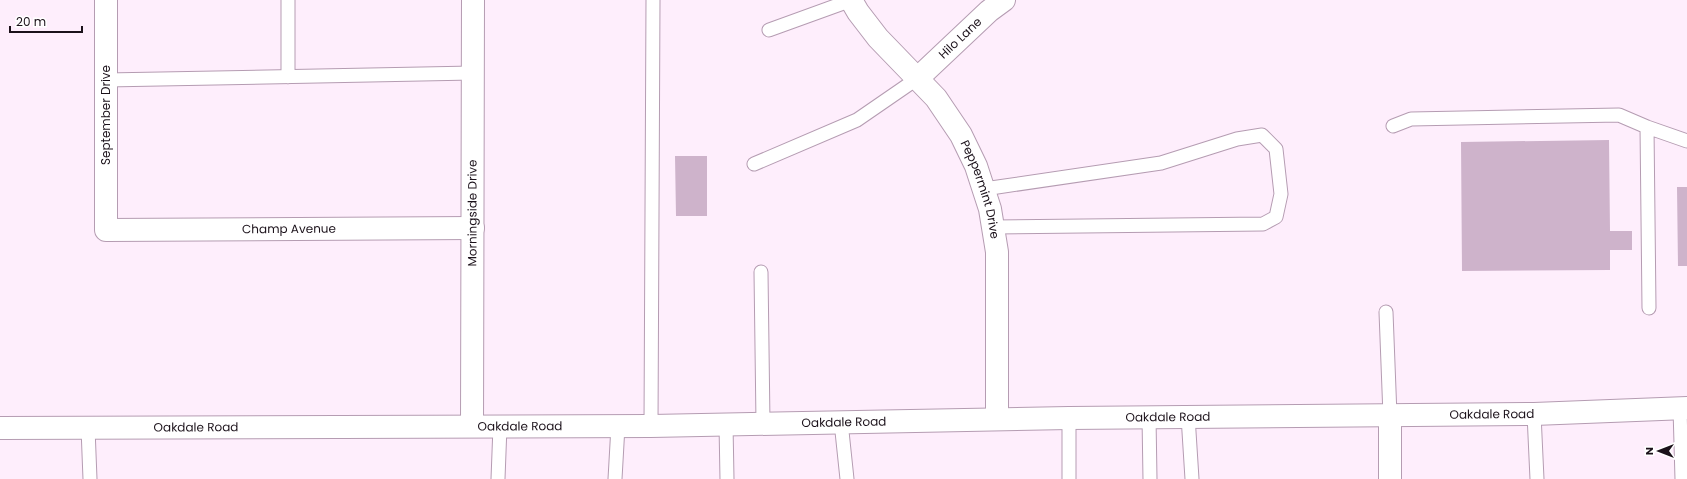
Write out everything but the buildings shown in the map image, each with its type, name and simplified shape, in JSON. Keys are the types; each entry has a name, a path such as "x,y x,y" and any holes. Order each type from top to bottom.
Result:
{"main road":[{"name":"September Drive","path":"106,0 106,230"},
{"name":"Morningside Drive","path":"472,426 473,0"},
{"name":"Peppermint Drive","path":"851,0 858,12 878,38 936,98 961,135 976,166 990,209 997,252 997,419"},
{"name":"Hilo Lane","path":"918,78 989,11 1004,0"},
{"name":"Champ Avenue","path":"106,230 473,228"},
{"name":"Oakdale Road","path":"0,428 650,426 1188,416 1534,414 1683,408"},
{"path":"1390,416 1390,479"}],"lane":[{"path":"288,0 288,77"},
{"path":"650,426 653,0"},
{"path":"769,30 851,0"},
{"path":"106,80 473,73"},
{"path":"754,164 857,120 918,78"},
{"path":"1393,126 1411,119 1619,115 1647,127 1687,141"},
{"path":"1647,127 1649,308"},
{"path":"984,189 1161,163 1237,139 1262,135 1276,149 1281,194 1276,217 1263,224 993,227"},
{"path":"761,272 763,423"},
{"path":"1386,312 1390,416"},
{"path":"1682,479 1683,408"},
{"path":"1534,414 1537,479"},
{"path":"1188,416 1192,479"},
{"path":"1149,417 1150,479"},
{"path":"1069,418 1069,479"},
{"path":"841,422 846,479"},
{"path":"726,424 727,479"},
{"path":"498,479 500,426"},
{"path":"615,479 618,426"},
{"path":"88,428 90,479"}]}
